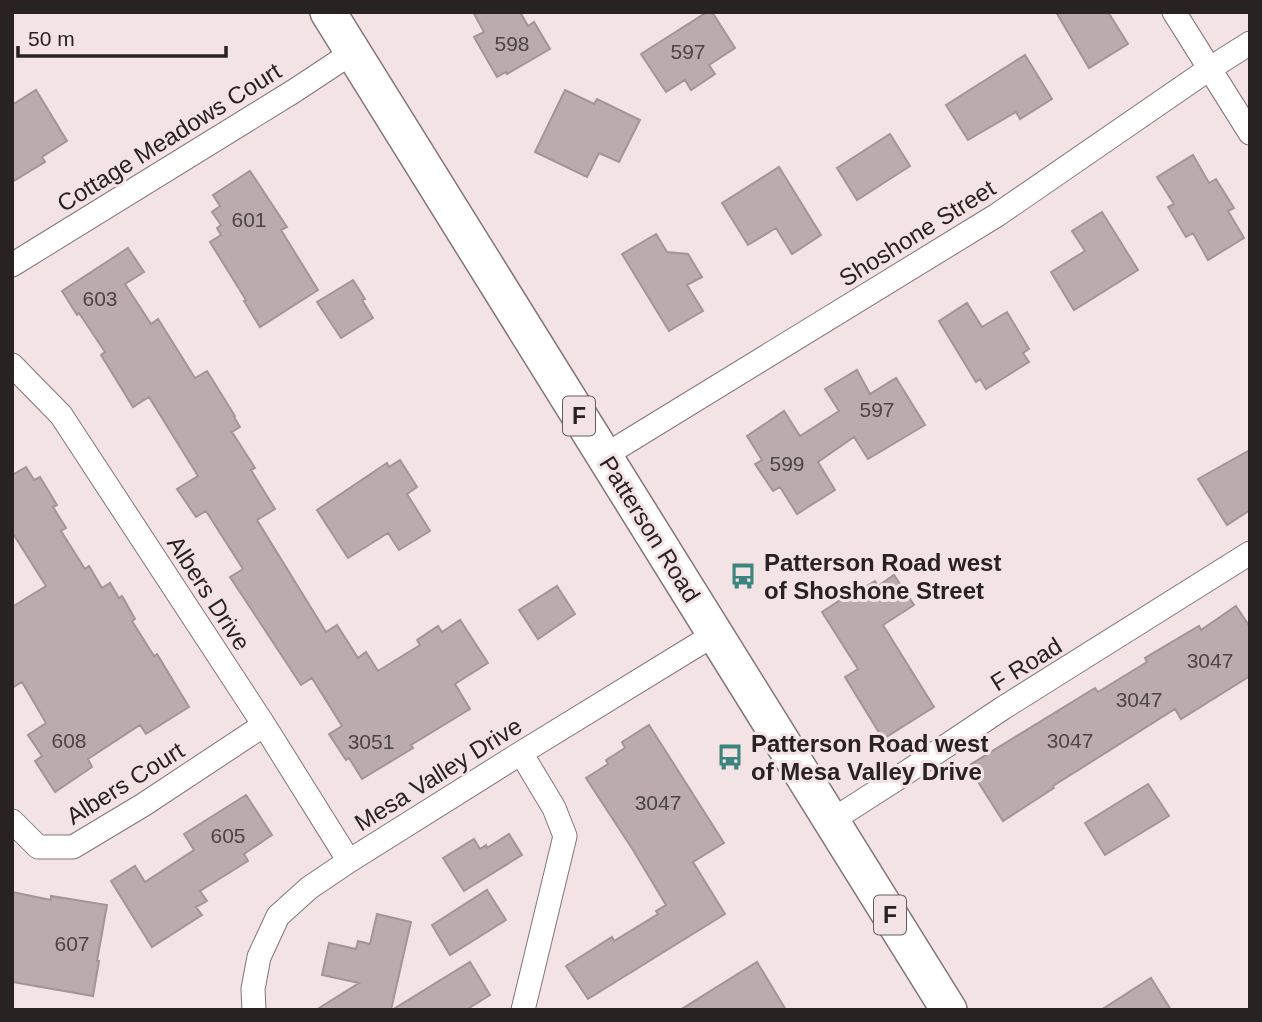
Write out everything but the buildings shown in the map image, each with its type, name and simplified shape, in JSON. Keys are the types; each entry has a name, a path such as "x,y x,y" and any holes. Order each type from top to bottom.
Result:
{"main road":[{"name":"Patterson Road","path":"328,12 949,1010"}],"street":[{"path":"1174,12 1250,133"},
{"name":"Shoshone Street","path":"604,456 997,215 1250,43"},
{"name":"Cottage Meadows Court","path":"12,265 353,52"},
{"name":"Albers Drive","path":"12,365 61,415 264,725 349,861"},
{"name":"F Road","path":"831,821 1003,708 1250,553"},
{"name":"Mesa Valley Drive","path":"254,1010 253,989 259,957 278,916 309,888 522,752 715,634"},
{"name":"Albers Court","path":"12,821 38,846 73,847 144,805 264,725"},
{"path":"522,752 554,808 565,836 523,1010"}],"place":[{"name":"Patterson Road west of Shoshone Street","path":"743,576"},
{"name":"Patterson Road west of Mesa Valley Drive","path":"730,757"}]}
